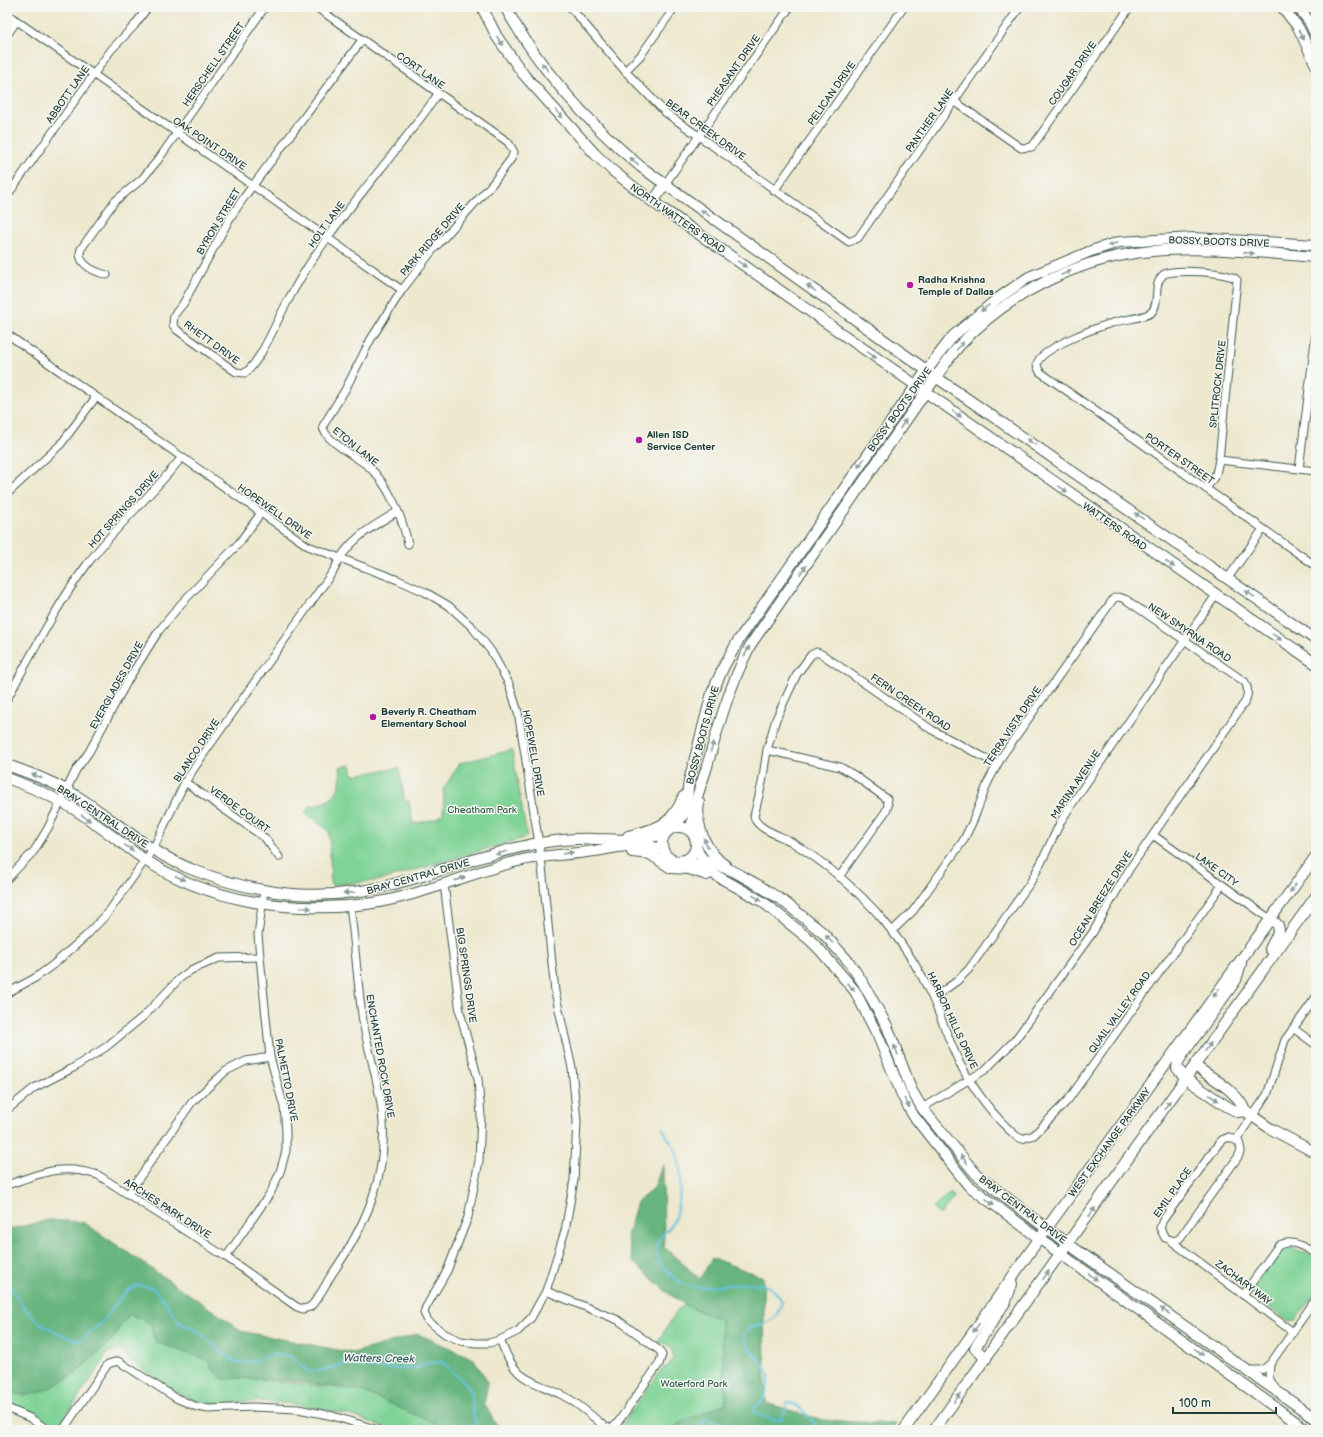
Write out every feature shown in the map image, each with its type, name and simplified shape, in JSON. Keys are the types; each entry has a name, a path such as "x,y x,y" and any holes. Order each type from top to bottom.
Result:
{"street":[{"name":"ABBOTT LANE","path":"7,196 115,45 134,26 148,7"},
{"name":"HERSCHELL STREET","path":"108,275 98,273 82,262 79,254 81,249 114,202 142,179 158,160 176,132 265,7"},
{"name":"CORT LANE","path":"316,7 508,142 513,150"},
{"name":"NORTH WATTERS ROAD","path":"482,7 497,37 524,75 594,154 613,171 653,202 916,385"},
{"name":"NORTH WATTERS ROAD","path":"505,7 521,36 556,81 617,147 665,184 927,370"},
{"name":"BEAR CREEK DRIVE","path":"570,7 656,105 698,138 845,241 852,242"},
{"path":"625,71 641,55 675,7"},
{"name":"PHEASANT DRIVE","path":"665,184 790,7"},
{"name":"PELICAN DRIVE","path":"774,191 904,7"},
{"name":"PANTHER LANE","path":"852,242 858,238 1020,7"},
{"name":"COUGAR DRIVE","path":"954,101 1021,148 1028,148 1035,144 1130,7"},
{"path":"1282,7 1298,27 1316,66"},
{"path":"1298,7 1309,21 1316,36"},
{"name":"OAK POINT DRIVE","path":"7,14 402,290"},
{"path":"7,35 17,21"},
{"name":"BYRON STREET","path":"173,322 174,315 183,304 214,246 253,185 362,40"},
{"name":"HOLT LANE","path":"243,373 248,371 254,362 290,294 328,238 419,121 438,94"},
{"name":"PARK RIDGE DRIVE","path":"323,429 324,423 345,390 371,339 402,290 432,251 493,183 511,160 513,150"},
{"path":"653,202 665,184"},
{"name":"BOSSY BOOTS DRIVE","path":"675,827 685,812 689,781 712,693 724,666 738,641 916,385 953,336 997,299 1029,277 1091,251 1120,242 1152,239 1194,238 1316,245"},
{"path":"1152,239 1152,251"},
{"name":"BOSSY BOOTS DRIVE","path":"692,832 692,811 731,686 751,644 925,392 960,346 1010,302 1041,284 1079,267 1114,257 1152,251 1201,250 1316,257"},
{"name":"SPLITROCK DRIVE","path":"1037,364 1042,356 1070,338 1100,326 1148,315 1153,311 1156,305 1158,283 1162,276 1170,272 1231,276 1236,278 1238,284 1219,460 1216,474 1206,489"},
{"name":"RHETT DRIVE","path":"173,322 177,330 236,372 243,373"},
{"path":"1299,469 1316,333"},
{"name":"HOPEWELL DRIVE","path":"7,334 308,546 319,552 398,580 449,606 472,627 491,651 509,684 518,712 541,857 552,970 572,1068 577,1121 574,1180 565,1231 546,1291 531,1318 518,1331 500,1340 476,1344 461,1341 445,1334 428,1321"},
{"name":"PORTER STREET","path":"1037,364 1040,372 1316,566"},
{"path":"927,370 1316,640"},
{"name":"WATTERS ROAD","path":"916,385 1216,596 1316,664"},
{"path":"7,494 61,444 96,397"},
{"name":"ETON LANE","path":"323,429 326,436 368,466 382,481 404,528 408,544"},
{"name":"HOT SPRINGS DRIVE","path":"7,699 30,654 77,579 113,532 182,457"},
{"path":"1219,460 1316,471"},
{"name":"BLANCO DRIVE","path":"7,993 35,978 77,945 107,914 153,849 185,782 334,570 339,558 360,535 397,512"},
{"name":"EVERGLADES DRIVE","path":"7,879 34,850 48,828 76,770 101,732 128,680 158,632 193,590 238,543 260,513"},
{"path":"1228,578 1263,529"},
{"name":"MARINA AVENUE","path":"932,998 958,981 969,969 1004,920 1030,882 1061,821 1076,798 1216,596"},
{"name":"NEW SMYRNA ROAD","path":"1118,597 1125,599 1245,682 1248,688"},
{"name":"TERRA VISTA DRIVE","path":"892,931 913,912 963,841 997,764 1111,600 1118,597"},
{"name":"FERN CREEK ROAD","path":"767,750 776,719 792,682 811,655 816,652 823,655 932,730 997,764"},
{"name":"OCEAN BREEZE DRIVE","path":"922,1108 994,1063 1015,1040 1093,932 1119,886 1245,702 1248,695 1248,688"},
{"path":"767,750 840,767 884,796 888,802 886,811 839,877"},
{"name":"HARBOR HILLS DRIVE","path":"767,750 762,783 754,812 755,820 760,825 801,848 839,877 871,907 892,931 912,961 932,998 955,1052 970,1079 981,1096 1004,1125 1016,1136 1022,1138"},
{"name":"BRAY CENTRAL DRIVE","path":"7,765 44,779 66,790 153,849 195,871 255,890 310,896 352,894 398,883 539,843 568,839 599,839 612,841 638,840 665,833"},
{"name":"BRAY CENTRAL DRIVE","path":"7,778 75,810 146,860 167,872 207,889 263,904 309,908 368,904 444,884 520,860 596,851 611,847 647,846 663,850"},
{"path":"599,839 628,836 648,831 664,824 677,811 689,781"},
{"name":"VERDE COURT","path":"185,782 265,838 279,857"},
{"path":"701,784 698,808 704,837 714,857 733,871"},
{"path":"675,827 684,827 692,832 696,838 696,846 693,854 684,860 673,860 663,850 662,840 665,833 675,827"},
{"name":"LAKE CITY","path":"1153,835 1270,919"},
{"name":"BRAY CENTRAL DRIVE","path":"696,846 699,854 704,860 733,871 783,901 823,933 849,962 863,983 886,1026 912,1091 922,1108 976,1174 1047,1228 1316,1419"},
{"path":"596,851 609,854 642,852 653,856 672,868 692,870 722,879"},
{"name":"WEST EXCHANGE PARKWAY","path":"906,1428 1047,1228 1316,856"},
{"name":"BRAY CENTRAL DRIVE","path":"684,860 698,865 748,893 778,913 821,951 855,991 878,1036 903,1097 937,1147 968,1185 1040,1239 1307,1430"},
{"name":"BIG SPRINGS DRIVE","path":"428,1321 424,1313 426,1307 447,1271 468,1217 479,1161 480,1115 478,1079 460,1012 444,884"},
{"name":"QUAIL VALLEY ROAD","path":"1022,1138 1034,1135 1068,1100 1222,885"},
{"name":"PALMETTO DRIVE","path":"226,1257 270,1192 280,1172 286,1151 284,1107 270,1057 258,935 264,891"},
{"path":"934,1430 1316,896"},
{"name":"ENCHANTED ROCK DRIVE","path":"305,1309 312,1304 346,1254 362,1226 376,1192 383,1148 381,1100 362,1015 350,906"},
{"path":"1241,1001 1245,986 1278,937 1278,925 1270,919"},
{"path":"1244,954 1236,980 1178,1062 1178,1068 1186,1079 1228,1107 1238,1112 1249,1113"},
{"path":"7,1110 34,1088 73,1068 106,1047 146,1015 179,979 191,970 219,958 260,957"},
{"path":"1169,1240 1175,1241 1179,1239 1235,1162 1241,1150 1236,1140 1249,1113 1267,1095 1281,1047 1316,997"},
{"path":"1293,1028 1316,1045"},
{"path":"128,1194 192,1102 226,1071 246,1061 270,1057"},
{"path":"1195,1066 1232,1094 1243,1104 1249,1113 1272,1129 1316,1154"},
{"name":"EMIL PLACE","path":"1169,1240 1161,1232 1163,1220 1222,1140 1229,1137 1236,1140"},
{"name":"ARCHES PARK DRIVE","path":"7,1185 50,1170 82,1170 98,1175 226,1257 297,1307 305,1309"},
{"path":"1179,1239 1182,1249"},
{"name":"ZACHARY WAY","path":"1169,1240 1293,1332"},
{"path":"1243,1295 1275,1248 1283,1243 1292,1242 1316,1253"},
{"path":"986,1359 975,1348 1006,1301 1017,1271"},
{"path":"500,1340 508,1360 517,1373 529,1381 564,1396 605,1427 611,1428 616,1425 657,1367 662,1355 657,1349 618,1320 546,1291"},
{"path":"1245,1368 1256,1372 1262,1370 1270,1364 1316,1299"},
{"path":"63,1430 108,1364 118,1361 176,1398 197,1407 216,1409 252,1407 298,1409 333,1416 378,1430"},
{"path":"1270,1364 1269,1378 1276,1391"},
{"path":"7,1408 30,1418 48,1430"}],"green space":[{"name":"Cheatham Park","path":"512,750 527,837 382,880 331,885 329,831 305,813 310,806 325,802 335,794 340,782 340,767 351,765 353,775 399,768 405,802 409,801 413,824 435,819 443,814 444,788 460,763"},
{"path":"663,1164 664,1247 700,1279 712,1258 763,1277 766,1403 823,1420 896,1424 891,1430 672,1430 678,1424 726,1403 721,1320 685,1305 668,1293 633,1262 627,1236 637,1202 654,1188"},
{"path":"950,1192 954,1197 940,1215 932,1208"},
{"path":"49,1220 83,1222 234,1325 240,1331 353,1353 418,1334 474,1359 488,1383 484,1403 495,1423 507,1430 443,1430 438,1425 360,1390 294,1381 247,1378 224,1379 212,1370 210,1361 156,1342 152,1332 152,1324 130,1314 118,1329 115,1337 79,1369 65,1379 50,1388 35,1394 20,1395 7,1390 7,1230"},
{"path":"1287,1246 1316,1257 1316,1292 1296,1320 1288,1321 1254,1296 1252,1291 1253,1286 1279,1250"},
{"name":"Waterford Park","path":"685,1305 721,1320 726,1403 679,1424 672,1430 622,1430 623,1423 662,1369 671,1363 673,1353 671,1349 663,1343 657,1343 678,1309"},
{"path":"130,1314 152,1324 152,1332 156,1342 210,1361 224,1379 247,1378 360,1390 438,1425 443,1430 393,1430 350,1415 302,1405 260,1401 219,1404 196,1401 175,1392 128,1359 124,1352 117,1349 106,1354 102,1363 59,1426 54,1426 7,1402 7,1390 10,1391 50,1387 73,1375 115,1337 118,1329"}],"waterway":[{"path":"663,1128 677,1154 681,1187 675,1217 671,1226 661,1236 657,1244 657,1256 663,1266 676,1279 688,1285 701,1287 748,1283 762,1284 773,1290 782,1302 777,1315 766,1323 748,1329 744,1335 752,1353 767,1369 769,1377 768,1386 763,1400 754,1410 756,1414 774,1420 782,1419 788,1403 793,1404 802,1409 819,1430"},
{"name":"Watters Creek","path":"7,1282 22,1304 36,1320 54,1331 79,1341 102,1323 116,1303 128,1290 139,1285 153,1288 164,1300 180,1323 197,1331 236,1363 257,1361 265,1357 280,1354 289,1356 308,1371 320,1371 343,1364 377,1368 414,1369 429,1363 442,1362 468,1386 472,1394 473,1414 477,1430"},
{"name":"Watters Creek","path":"698,1430 705,1419 728,1425 736,1430"}],"place":[{"name":"Radha Krishna Temple of Dallas","path":"910,285"},
{"name":"Allen ISD Service Center","path":"639,440"},
{"name":"Beverly R. Cheatham Elementary School","path":"373,717"}]}
